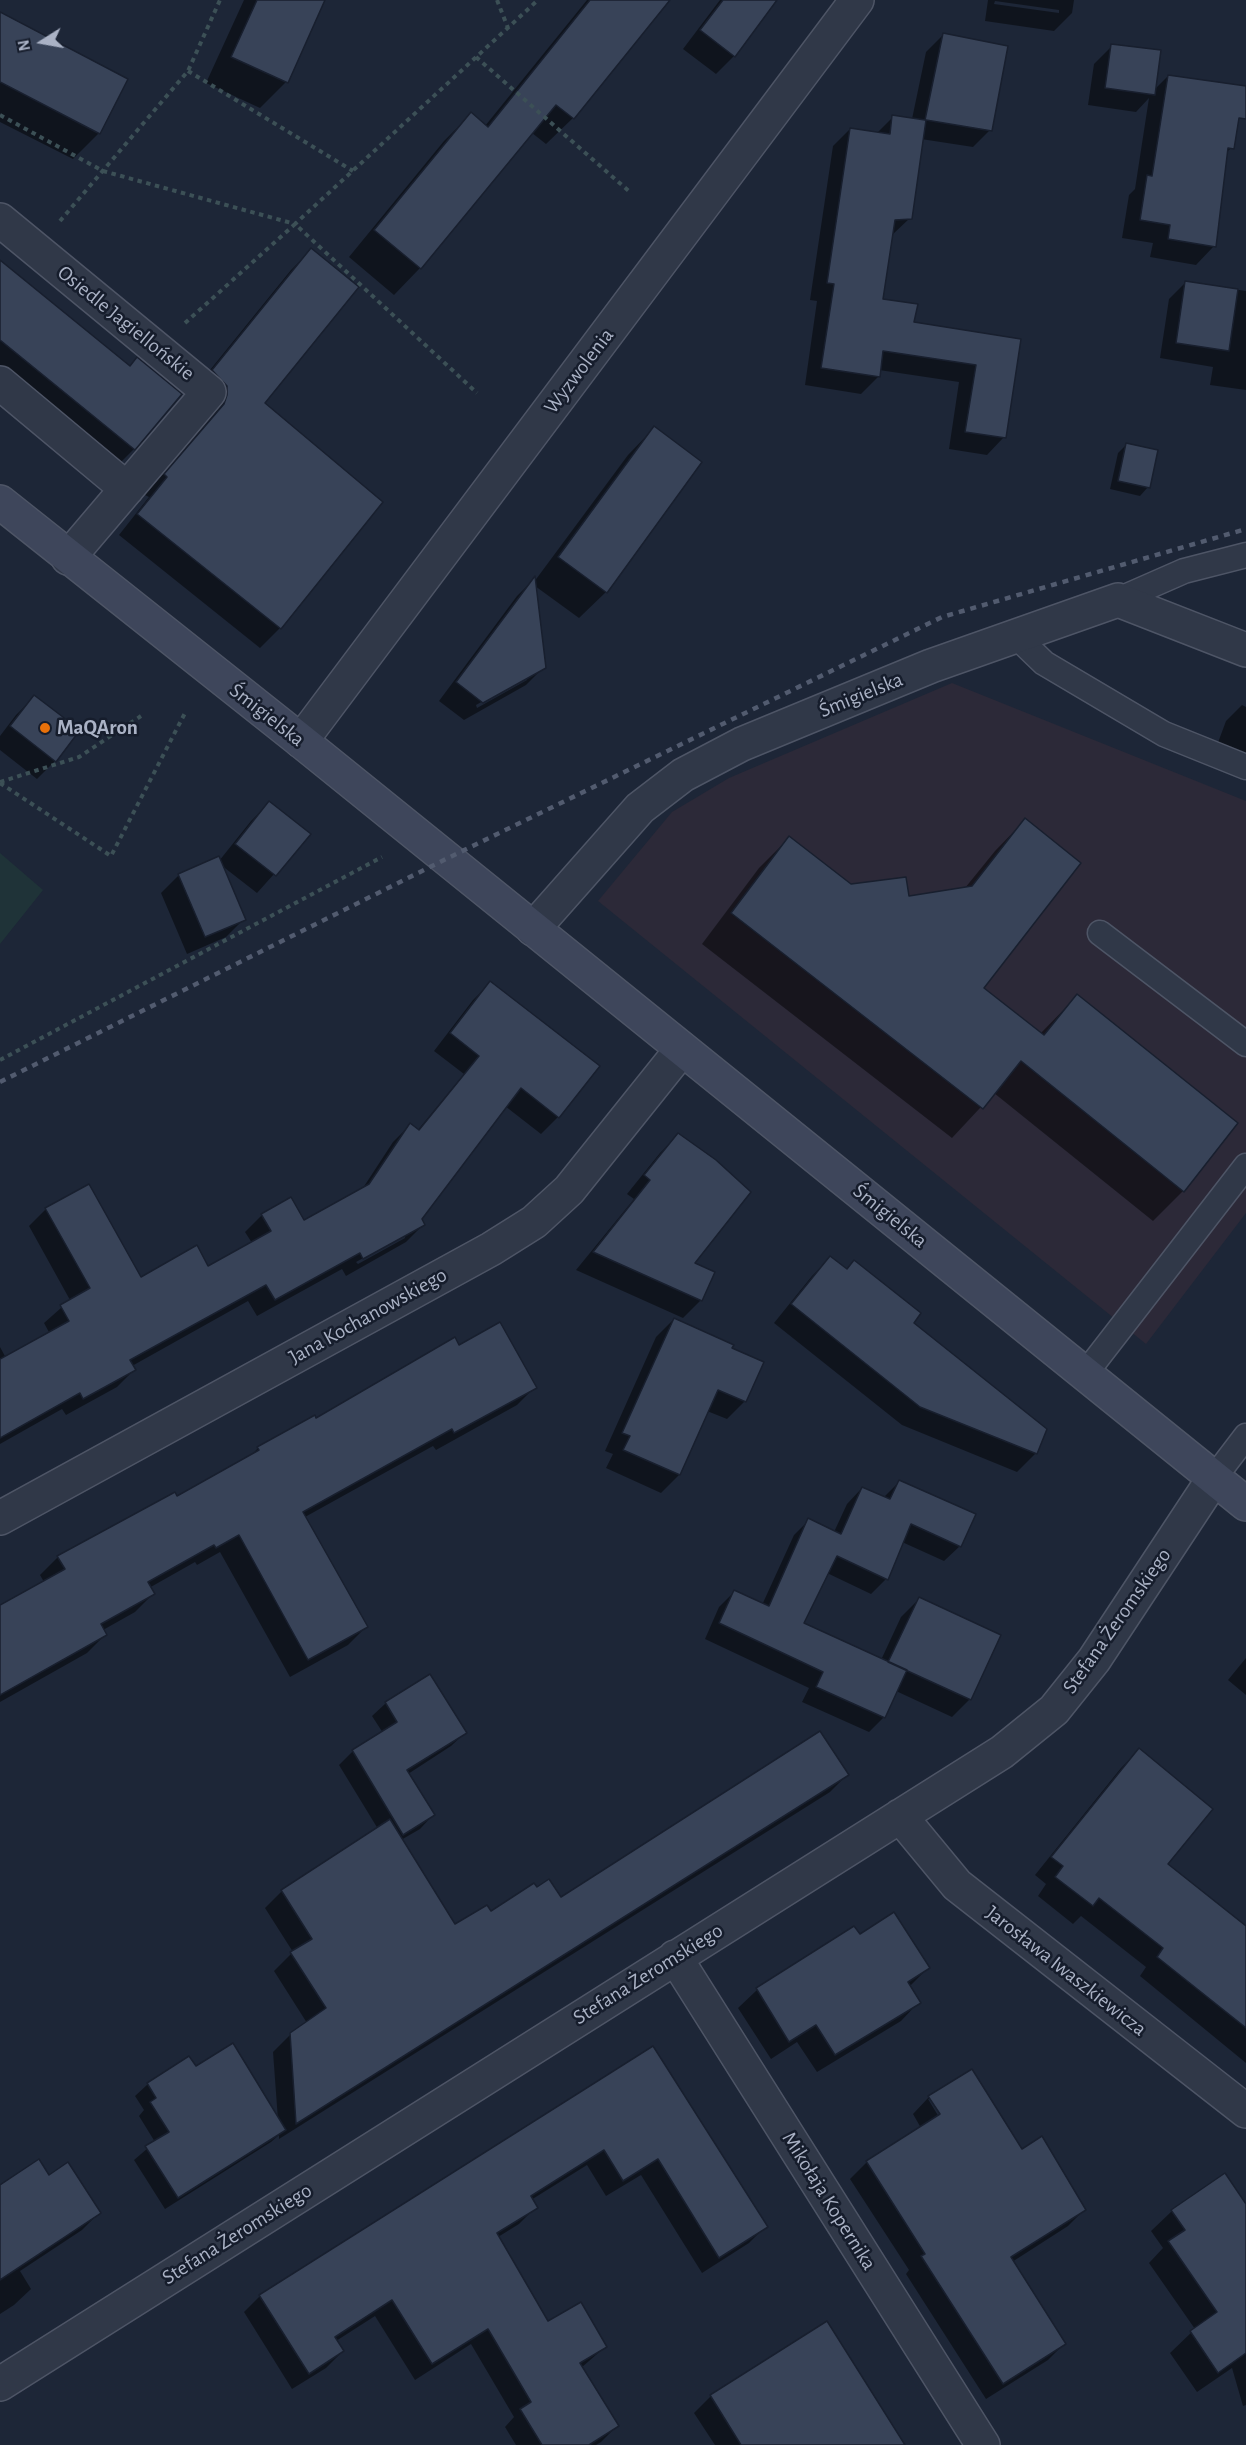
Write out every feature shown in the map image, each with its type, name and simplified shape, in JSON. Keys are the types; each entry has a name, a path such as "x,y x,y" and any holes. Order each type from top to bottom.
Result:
{"street":[{"name":"Wyzwolenia","path":"301,741 856,0"},
{"name":"Osiedle Jagiellońskie","path":"0,220 209,392 68,558"},
{"path":"0,383 128,489"},
{"name":"Śmigielska","path":"0,502 301,741 1246,1504"},
{"name":"Śmigielska","path":"533,929 640,808 683,775 742,744 931,666 1118,600"},
{"path":"1118,600 1246,650"},
{"name":"Jana Kochanowskiego","path":"0,1518 491,1249 534,1222 569,1190 682,1048"},
{"name":"Stefana Żeromskiego","path":"0,2384 1002,1752 1054,1710 1094,1660 1214,1478"},
{"name":"Jarosława Iwaszkiewicza","path":"900,1815 957,1885 1246,2112"},
{"name":"Mikołaja Kopernika","path":"675,1957 983,2445"}],"lane":[{"path":"1118,600 1184,571 1246,555"},
{"path":"1016,636 1044,663 1164,734 1246,767"},
{"path":"1100,933 1246,1044"},
{"path":"1085,1374 1246,1166"},
{"path":"1214,1478 1246,1436"}],"path":[{"path":"53,228 188,71 220,0"},
{"path":"497,0 508,28"},
{"path":"177,331 538,0"},
{"path":"476,57 631,193"},
{"path":"188,71 353,171"},
{"path":"0,116 104,171 295,224 477,393"},
{"path":"0,783 111,856 185,713"},
{"path":"0,783 79,757 141,716"},
{"path":"0,1060 383,857"}],"shaded area":[{"path":"952,683 1246,801 1246,1213 1146,1344 598,901 672,812 729,778"}],"green space":[{"path":"0,853 43,890 0,944"}],"building":[{"path":"257,0 325,0 288,83 231,57"},
{"path":"590,0 670,0 574,119 556,105 421,269 374,230 471,112 488,127"},
{"path":"723,0 777,0 735,57 700,30"},
{"path":"0,12 128,79 100,134 0,82"},
{"path":"943,33 1008,46 992,131 926,120 912,219 895,220 883,299 918,304 914,322 1021,339 1006,438 965,432 976,365 883,351 880,377 821,368 834,284 827,283 850,128 890,134 892,115 925,120"},
{"path":"1111,44 1161,50 1155,95 1105,88"},
{"path":"1168,75 1246,86 1246,119 1239,118 1234,149 1228,148 1216,247 1168,239 1170,225 1140,220 1147,175 1152,176"},
{"path":"311,248 359,287 265,403 383,502 281,629 137,514 167,477 164,474 224,404 227,386 212,370"},
{"path":"0,260 130,366 137,357 182,394 135,450 0,340"},
{"path":"1185,281 1238,289 1229,351 1176,343"},
{"path":"654,426 702,462 607,593 558,557"},
{"path":"1126,443 1158,450 1150,488 1118,481"},
{"path":"535,576 546,668 483,703 456,682"},
{"name":"MaQAron","path":"34,695 80,730 56,762 10,726"},
{"path":"269,801 311,834 276,876 235,844"},
{"path":"1025,818 1081,863 984,988 1044,1035 1077,994 1238,1123 1184,1192 1021,1061 983,1109 731,913 789,836 851,884 906,877 909,896 972,886"},
{"path":"219,856 246,920 205,937 178,874"},
{"path":"490,981 600,1066 559,1118 521,1088 422,1219 425,1225 363,1259 360,1253 275,1300 266,1285 130,1360 136,1370 83,1399 80,1393 0,1438 0,1359 69,1321 60,1305 90,1288 45,1208 89,1184 141,1277 197,1245 208,1266 271,1231 261,1214 291,1197 304,1220 369,1184 410,1123 419,1130 479,1056 450,1033"},
{"path":"678,1133 716,1160 751,1192 695,1263 715,1272 702,1301 593,1252 650,1180 644,1175"},
{"path":"830,1256 847,1269 854,1260 921,1313 914,1323 1047,1429 1037,1454 920,1407 791,1304"},
{"path":"674,1318 734,1345 732,1348 764,1362 746,1402 718,1390 680,1475 623,1450 630,1436 622,1433"},
{"path":"500,1322 537,1388 454,1433 452,1429 303,1512 368,1627 308,1660 239,1535 216,1548 214,1545 148,1582 155,1594 101,1624 107,1635 0,1695 0,1605 65,1569 57,1556 175,1492 177,1496 259,1450 257,1447 315,1415 316,1418 455,1337 459,1345"},
{"path":"899,1480 976,1514 961,1547 911,1524 888,1580 837,1556 804,1623 907,1670 885,1718 816,1687 823,1672 719,1623 734,1590 769,1606 808,1518 841,1534 862,1487 890,1499"},
{"path":"919,1597 1001,1635 971,1700 888,1662"},
{"path":"430,1674 467,1733 407,1770 435,1815 403,1835 352,1750 397,1722 385,1702"},
{"path":"820,1731 849,1775 296,2124 290,2033 326,2008 290,1952 312,1939 281,1890 390,1819 455,1924 487,1905 491,1911 534,1883 537,1887 549,1879 561,1897"},
{"path":"1139,1748 1213,1809 1168,1864 1246,1926 1246,2028 1157,1957 1163,1948 1099,1898 1093,1906 1055,1877 1063,1866 1051,1857"},
{"path":"894,1912 930,1968 908,1982 921,2003 835,2055 816,2025 789,2042 756,1988 854,1926 860,1934"},
{"path":"233,2043 286,2130 178,2198 145,2146 169,2132 150,2102 156,2098 147,2083 189,2056 196,2066"},
{"path":"653,2046 768,2227 719,2258 658,2159 623,2181 604,2150 531,2196 538,2208 497,2233 548,2321 581,2302 607,2347 580,2363 619,2426 589,2445 542,2445 520,2409 531,2402 488,2329 432,2364 392,2300 335,2337 344,2351 309,2374 259,2295"},
{"path":"972,2069 1022,2149 1042,2136 1086,2210 1011,2257 1066,2344 1003,2384 921,2256 925,2254 866,2161 940,2114 928,2096"},
{"path":"39,2159 49,2175 68,2162 101,2213 0,2280 0,2185"},
{"path":"1225,2173 1246,2204 1246,2353 1218,2373 1190,2331 1217,2312 1168,2241 1185,2230 1171,2210"},
{"path":"827,2321 905,2445 741,2445 710,2395"}],"railway":[{"path":"0,1082 446,859 942,617 1246,529"}],"place":[{"name":"MaQAron","path":"45,728"}]}
